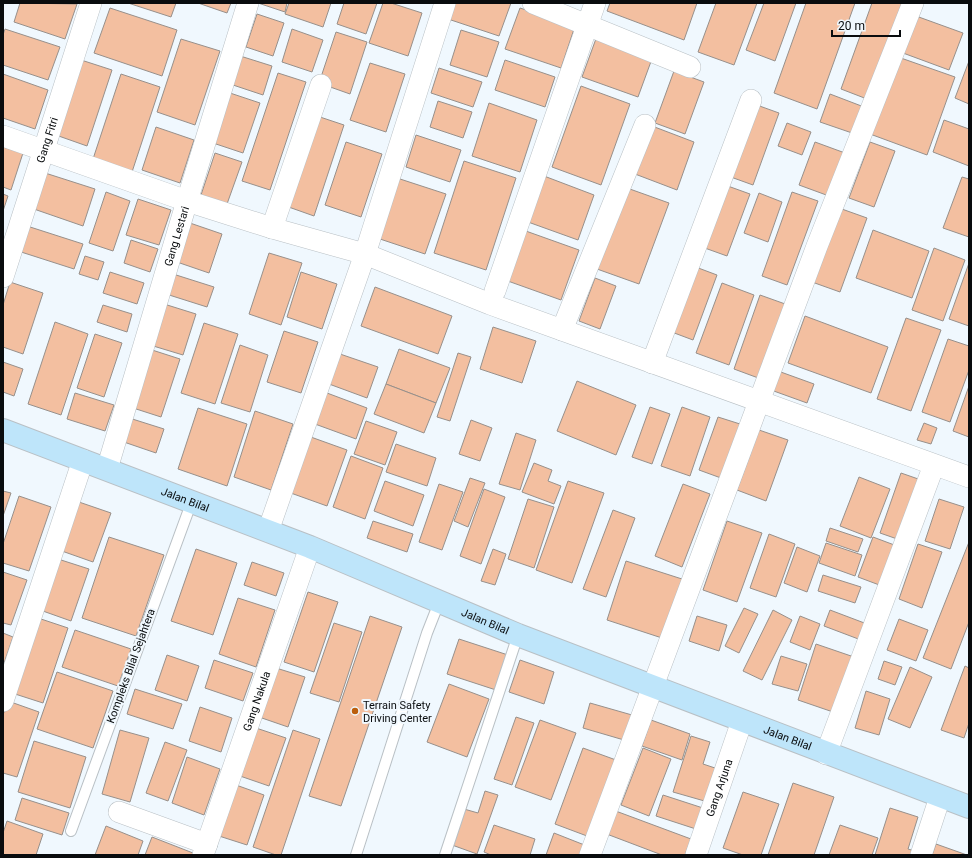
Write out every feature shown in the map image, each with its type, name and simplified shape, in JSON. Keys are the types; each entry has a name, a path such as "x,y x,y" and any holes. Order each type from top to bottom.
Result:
{"main road":[{"name":"Jalan Bilal","path":"3,430 310,546 440,600 518,635 742,722 969,807"}],"street":[{"name":"Gang Fitri","path":"3,277 91,3"},
{"name":"Gang Lestari","path":"107,469 186,201 248,3"},
{"path":"268,530 365,254 445,3"},
{"path":"533,3 690,67"},
{"path":"495,290 595,3"},
{"path":"590,855 758,401 817,246 913,3"},
{"path":"272,228 321,85"},
{"path":"652,363 751,100"},
{"path":"562,330 645,125"},
{"path":"3,136 186,201 272,228 365,254 490,304 969,477"},
{"path":"3,701 83,460"},
{"path":"826,754 934,465"},
{"name":"Gang Nakula","path":"205,850 310,546"},
{"name":"Gang Arjuna","path":"696,855 742,722"},
{"path":"921,855 940,797"},
{"path":"119,812 205,850"}],"lane":[{"name":"Kompleks Bilal Sejahtera","path":"71,831 192,501"},
{"path":"356,855 427,633 440,600"},
{"path":"445,855 518,635"}],"building":[{"path":"20,3 77,4 65,39 14,22"},
{"path":"128,3 176,3 171,17"},
{"path":"198,3 231,3 227,13"},
{"path":"258,3 287,3 285,12"},
{"path":"289,3 331,3 323,27 285,14"},
{"path":"344,3 377,3 366,34 337,24"},
{"path":"383,3 391,3 422,13 408,56 369,43"},
{"path":"450,3 511,3 499,36 445,18"},
{"path":"610,3 697,3 684,40 607,11"},
{"path":"716,3 757,3 734,65 698,52"},
{"path":"764,3 796,3 775,61 746,50"},
{"path":"806,3 855,3 817,109 774,93"},
{"path":"872,3 902,3 867,99 841,89"},
{"path":"110,8 177,30 162,76 94,53"},
{"path":"520,8 575,26 561,68 505,49"},
{"path":"257,14 284,23 273,56 246,47"},
{"path":"916,16 963,33 949,70 903,53"},
{"path":"5,29 60,47 48,80 3,65 3,35"},
{"path":"292,29 323,40 312,72 282,62"},
{"path":"461,30 499,42 487,77 450,65"},
{"path":"336,32 367,42 350,94 319,83"},
{"path":"597,36 653,56 638,97 582,77"},
{"path":"181,39 220,51 195,125 157,112"},
{"path":"237,55 272,66 263,95 227,83"},
{"path":"898,57 955,77 927,155 870,134"},
{"path":"78,59 112,70 87,146 53,134"},
{"path":"505,60 555,77 545,107 495,90"},
{"path":"969,61 969,104 955,98"},
{"path":"370,63 405,74 386,132 350,120"},
{"path":"439,68 482,82 473,107 431,93"},
{"path":"674,71 704,82 685,134 655,123"},
{"path":"278,73 306,82 270,190 242,181"},
{"path":"3,74 48,90 35,129 3,118"},
{"path":"121,74 160,87 132,172 93,159"},
{"path":"581,86 630,104 601,185 552,167"},
{"path":"224,91 260,103 243,153 207,141"},
{"path":"830,94 864,107 855,134 820,122"},
{"path":"438,101 472,112 463,138 430,127"},
{"path":"489,103 537,120 520,172 472,156"},
{"path":"754,104 779,113 753,185 728,176"},
{"path":"314,115 344,125 314,216 283,205"},
{"path":"944,120 969,129 969,166 933,152"},
{"path":"787,123 811,132 802,155 778,146"},
{"path":"652,126 694,142 677,190 635,174"},
{"path":"156,127 194,140 180,183 142,170"},
{"path":"416,135 461,150 450,182 406,167"},
{"path":"346,142 382,154 361,217 325,205"},
{"path":"815,142 845,153 829,196 799,185"},
{"path":"870,142 895,151 874,207 849,198"},
{"path":"3,147 23,153 11,190 3,187"},
{"path":"215,153 242,162 227,204 201,195"},
{"path":"464,161 516,178 486,270 434,253"},
{"path":"42,172 95,189 83,226 31,208"},
{"path":"544,176 594,195 578,240 528,222"},
{"path":"962,177 969,179 969,237 943,228"},
{"path":"397,178 446,194 425,254 377,238"},
{"path":"725,185 750,194 727,256 702,247"},
{"path":"627,188 669,203 639,284 597,269"},
{"path":"106,192 130,201 113,251 89,243"},
{"path":"792,192 818,201 787,285 762,276"},
{"path":"759,193 782,202 768,242 744,233"},
{"path":"3,194 8,196 3,211"},
{"path":"138,199 171,210 159,245 126,235"},
{"path":"839,208 867,218 840,292 812,282"},
{"path":"187,222 222,234 209,273 174,261"},
{"path":"27,226 83,244 74,269 18,251"},
{"path":"523,230 579,250 561,300 505,280"},
{"path":"873,230 929,251 912,298 856,278"},
{"path":"131,240 158,249 150,272 124,263"},
{"path":"934,248 965,260 943,321 912,310"},
{"path":"269,253 302,263 281,325 249,314"},
{"path":"85,256 104,262 98,280 79,274"},
{"path":"969,263 969,326 949,319"},
{"path":"693,266 717,275 693,340 669,331"},
{"path":"110,272 144,283 137,304 103,293"},
{"path":"301,272 337,284 322,329 287,317"},
{"path":"173,274 214,287 207,307 166,294"},
{"path":"595,278 616,286 600,329 579,321"},
{"path":"10,282 43,293 23,354 3,347 3,305"},
{"path":"722,283 754,295 729,365 696,353"},
{"path":"375,287 452,316 438,354 361,326"},
{"path":"760,295 788,305 761,379 734,369"},
{"path":"164,304 196,314 183,355 150,345"},
{"path":"103,305 132,314 127,332 97,322"},
{"path":"805,316 888,347 871,393 788,363"},
{"path":"906,318 941,330 911,411 877,399"},
{"path":"55,322 88,334 61,415 28,404"},
{"path":"204,323 238,334 215,404 181,393"},
{"path":"493,327 536,341 522,383 480,369"},
{"path":"284,331 318,342 301,393 267,382"},
{"path":"95,334 122,343 104,397 77,388"},
{"path":"948,339 969,346 969,370 950,422 922,412"},
{"path":"240,345 268,355 250,412 221,403"},
{"path":"149,349 180,359 161,417 130,407"},
{"path":"399,349 450,368 436,403 386,384"},
{"path":"458,353 471,357 450,421 437,417"},
{"path":"340,354 378,367 367,398 329,384"},
{"path":"3,362 23,369 14,396 3,392"},
{"path":"778,371 814,384 807,403 771,390"},
{"path":"577,381 636,405 616,455 557,431"},
{"path":"386,384 436,403 424,433 374,414"},
{"path":"969,386 969,437 953,431"},
{"path":"75,393 114,405 105,431 67,419"},
{"path":"327,393 367,408 356,439 315,424"},
{"path":"650,407 670,414 652,464 632,457"},
{"path":"682,407 710,417 690,476 661,466"},
{"path":"198,408 247,424 227,486 178,469"},
{"path":"255,411 293,424 271,490 234,477"},
{"path":"126,417 164,429 156,453 118,440"},
{"path":"718,417 740,424 721,478 699,470"},
{"path":"471,420 492,428 480,461 459,454"},
{"path":"366,421 397,432 385,465 354,454"},
{"path":"924,423 937,428 931,444 917,440"},
{"path":"759,430 788,440 766,501 737,490"},
{"path":"516,433 536,440 520,490 499,484"},
{"path":"308,436 347,450 327,506 288,492"},
{"path":"396,444 436,458 427,486 386,472"},
{"path":"351,456 383,468 365,519 333,507"},
{"path":"534,463 552,470 548,481 561,486 554,504 522,492"},
{"path":"901,473 924,481 903,541 880,533"},
{"path":"859,477 890,489 871,538 840,526"},
{"path":"470,478 485,483 468,527 454,521"},
{"path":"385,481 424,495 413,526 374,511"},
{"path":"568,481 604,493 572,583 536,570"},
{"path":"439,484 463,492 442,550 419,542"},
{"path":"683,484 710,494 682,567 655,556"},
{"path":"484,489 505,497 481,564 460,556"},
{"path":"3,491 11,493 3,516"},
{"path":"19,496 51,507 29,571 3,563 3,544"},
{"path":"528,499 554,507 534,568 508,559"},
{"path":"939,499 964,507 950,549 925,541"},
{"path":"76,501 111,513 93,562 59,550"},
{"path":"613,510 635,518 606,597 583,589"},
{"path":"373,521 413,534 407,552 367,538"},
{"path":"727,521 762,533 737,602 703,590"},
{"path":"830,528 863,539 858,552 826,541"},
{"path":"769,534 795,544 776,597 750,588"},
{"path":"109,537 164,555 136,636 82,618"},
{"path":"873,537 897,546 882,586 858,577"},
{"path":"969,542 969,622 951,669 923,658"},
{"path":"826,543 862,555 855,576 819,563"},
{"path":"918,544 942,552 922,608 899,599"},
{"path":"797,547 820,556 807,592 784,583"},
{"path":"196,549 237,563 213,635 171,621"},
{"path":"493,549 506,554 495,585 481,581"},
{"path":"58,559 89,569 71,621 40,610"},
{"path":"626,561 682,579 662,638 607,620"},
{"path":"252,562 284,573 276,596 244,585"},
{"path":"3,572 27,580 11,625 3,623"},
{"path":"823,575 861,587 855,603 818,591"},
{"path":"308,592 338,602 314,672 284,662"},
{"path":"238,598 275,610 256,667 219,654"},
{"path":"744,608 758,614 739,653 725,646"},
{"path":"773,610 792,620 762,680 743,671"},
{"path":"830,610 867,624 861,640 824,626"},
{"name":"Terrain Safety Driving Center","path":"370,616 402,627 341,806 309,796"},
{"path":"697,616 727,625 719,651 689,641"},
{"path":"800,616 820,624 810,650 790,642"},
{"path":"38,618 68,628 43,703 12,693"},
{"path":"899,619 928,630 916,661 887,650"},
{"path":"334,623 362,632 339,702 310,693"},
{"path":"75,630 131,649 118,686 62,667"},
{"path":"3,633 13,637 3,666"},
{"path":"459,639 508,655 496,690 447,674"},
{"path":"816,644 854,657 836,713 798,700"},
{"path":"167,655 199,666 187,701 155,690"},
{"path":"781,656 807,664 798,691 772,684"},
{"path":"214,660 253,673 243,701 205,688"},
{"path":"520,660 554,672 544,704 509,692"},
{"path":"884,661 902,667 895,685 878,679"},
{"path":"965,666 969,668 969,723 964,738 941,730"},
{"path":"910,667 932,677 910,728 888,719"},
{"path":"276,668 305,677 288,727 259,717"},
{"path":"57,672 113,691 93,748 37,729"},
{"path":"449,684 489,699 467,757 427,742"},
{"path":"135,689 182,704 173,729 127,714"},
{"path":"866,691 890,699 879,735 855,728"},
{"path":"8,701 39,712 17,777 3,773 3,715"},
{"path":"590,703 632,715 624,740 583,728"},
{"path":"200,707 232,718 221,752 189,741"},
{"path":"516,717 534,723 512,785 494,779"},
{"path":"540,720 576,733 551,800 515,787"},
{"path":"651,720 690,734 682,760 642,746"},
{"path":"256,728 286,738 269,786 240,776"},
{"path":"120,730 149,738 130,802 102,794"},
{"path":"293,730 320,739 281,855 276,855 253,847"},
{"path":"691,736 710,742 703,764 718,769 708,802 673,792"},
{"path":"34,741 86,757 70,808 18,792"},
{"path":"165,742 187,750 168,801 146,793"},
{"path":"583,748 616,760 587,836 555,824"},
{"path":"643,748 671,759 649,816 621,805"},
{"path":"187,757 220,769 204,815 172,803"},
{"path":"793,783 834,797 814,855 768,855"},
{"path":"236,785 264,795 247,845 219,836"},
{"path":"485,791 498,795 477,854 452,845 464,809 478,813"},
{"path":"743,792 779,804 761,855 743,855 723,848"},
{"path":"663,795 706,809 699,830 656,816"},
{"path":"22,798 69,813 62,835 15,820"},
{"path":"890,808 918,817 908,849 918,852 917,855 875,855"},
{"path":"613,810 691,839 685,855 662,855 604,833"},
{"path":"7,821 43,834 36,855 3,855 3,833"},
{"path":"494,825 535,839 530,855 491,855 484,852"},
{"path":"840,825 878,838 872,855 829,855"},
{"path":"106,826 143,841 138,855 95,855"},
{"path":"554,833 587,846 584,855 546,855"},
{"path":"152,837 193,853 192,855 145,855"},
{"path":"936,844 967,855 932,855"}],"place":[{"name":"Terrain Safety Driving Center","path":"355,711"}]}
